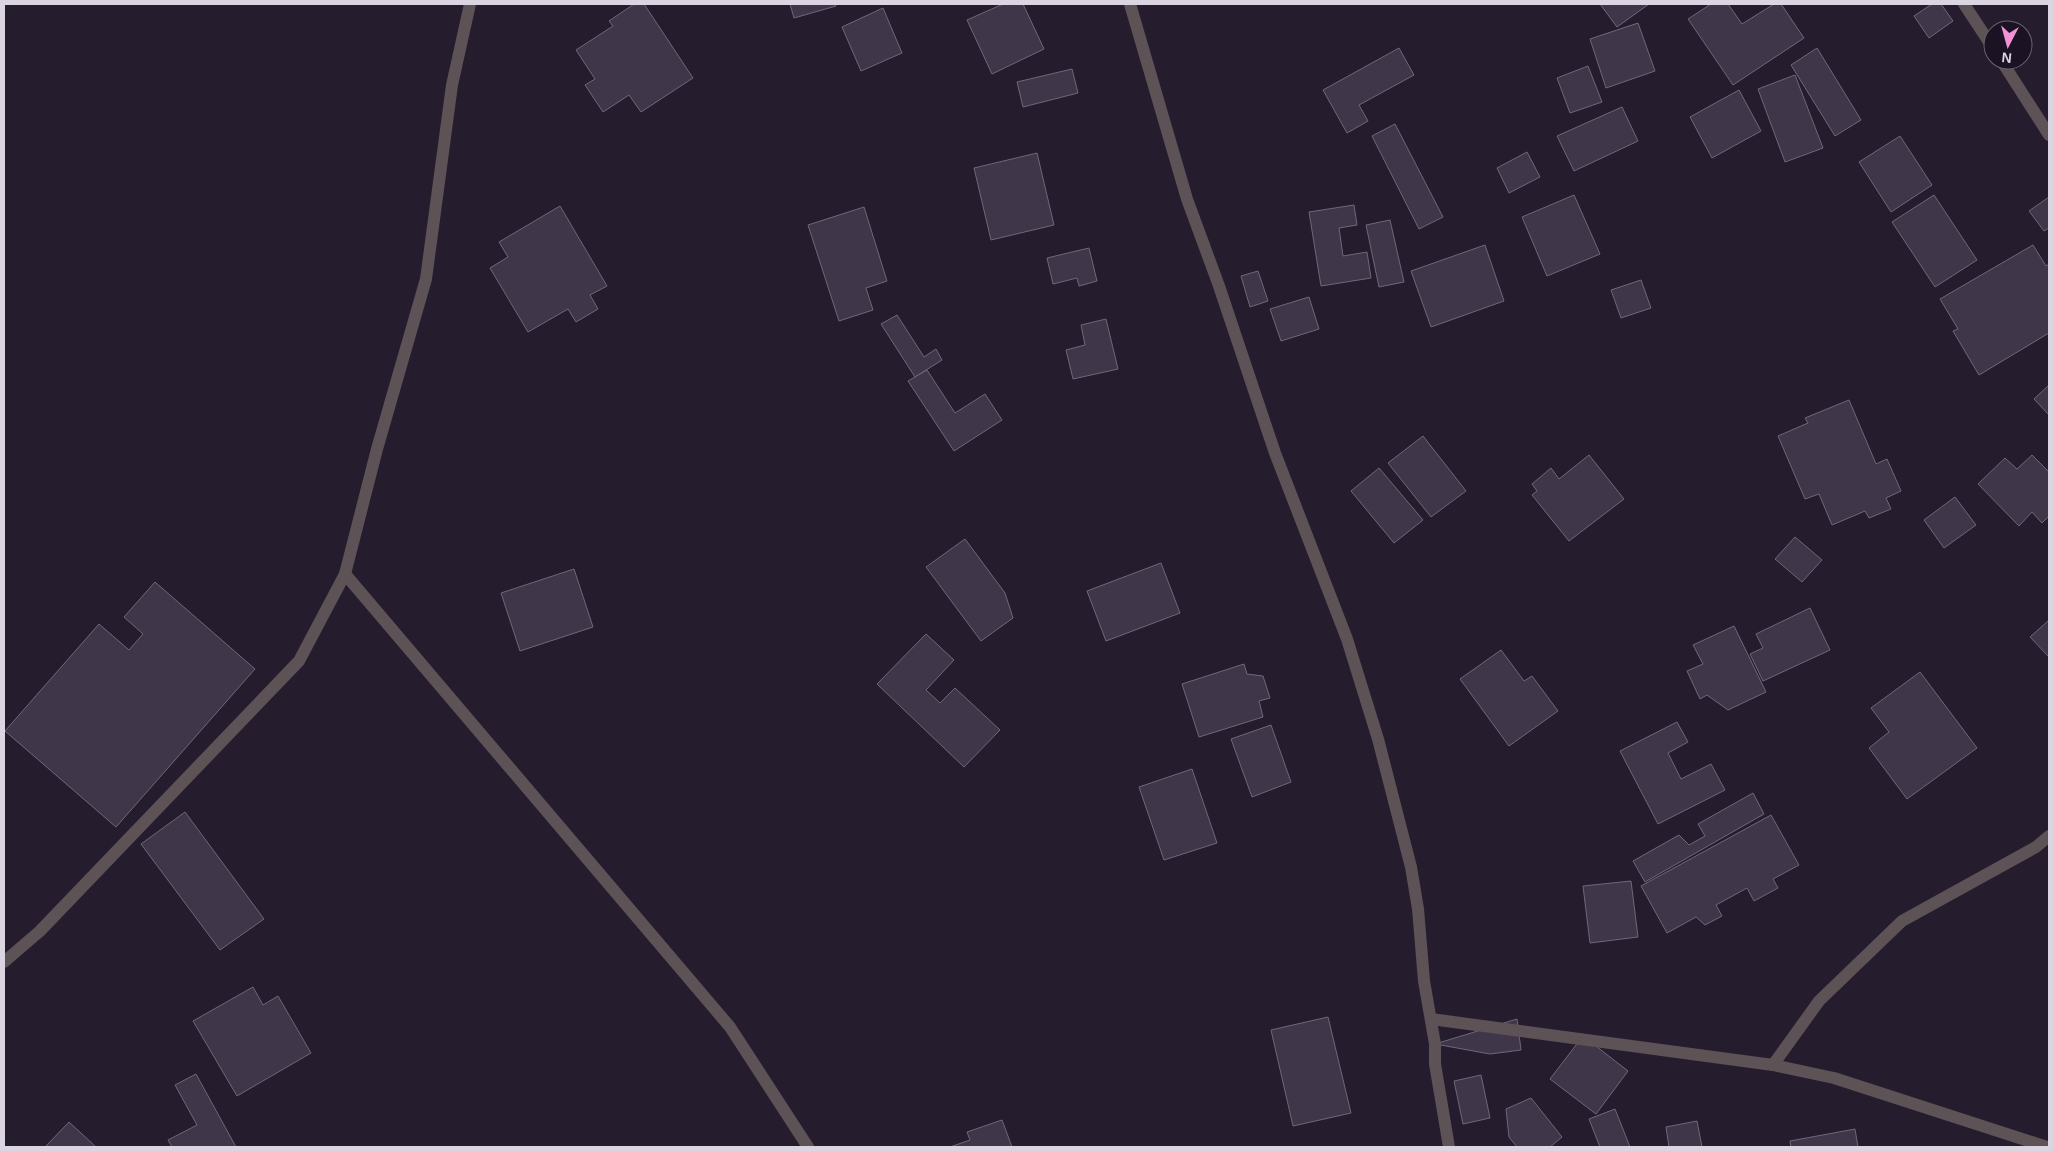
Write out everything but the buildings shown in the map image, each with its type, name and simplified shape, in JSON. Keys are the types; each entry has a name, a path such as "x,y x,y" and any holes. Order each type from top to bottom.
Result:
{"street":[{"path":"4,962 40,931 299,661 345,574 426,279 452,85 470,4"},
{"path":"1130,4 1187,200 1222,295 1274,453 1348,639 1378,739 1411,867 1418,909 1424,981 1435,1044 1435,1064 1450,1147"},
{"path":"1964,4 1983,33"},
{"path":"2007,70 2049,135"},
{"path":"345,574 730,1027 808,1147"},
{"path":"1772,1065 1819,1001 1902,921 2036,847 2049,836"},
{"path":"1431,1019 1772,1065 1834,1078 2047,1147"}]}
